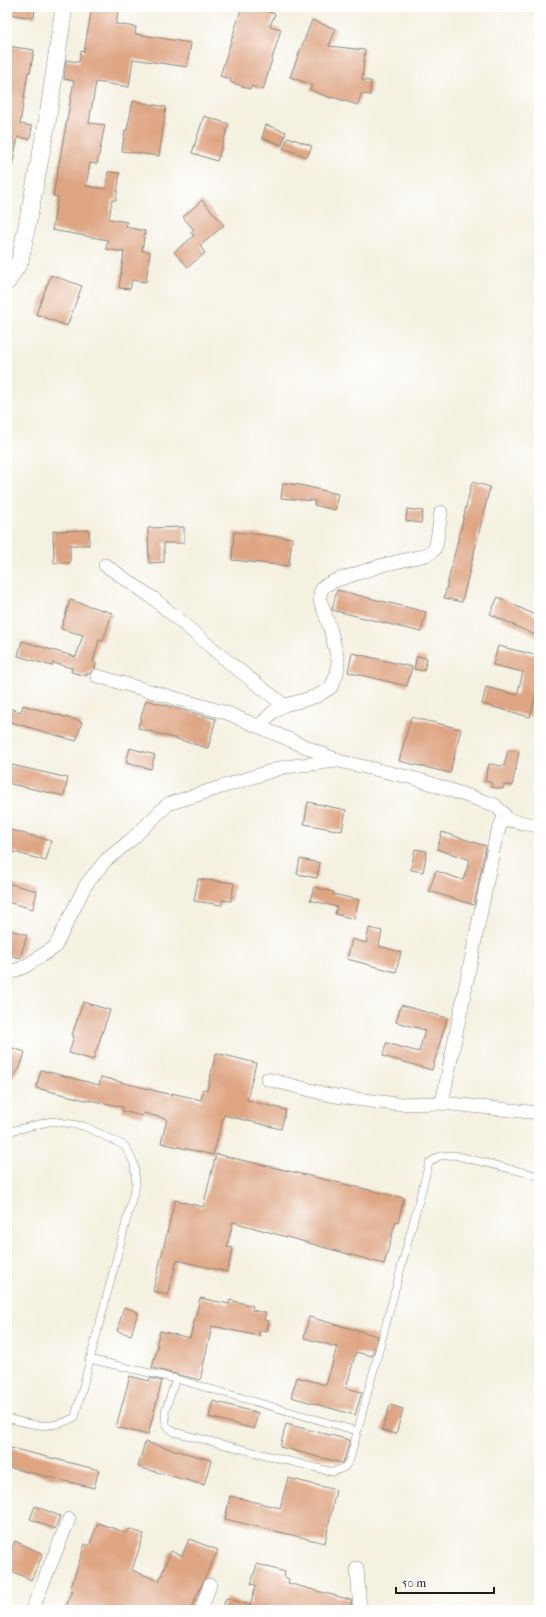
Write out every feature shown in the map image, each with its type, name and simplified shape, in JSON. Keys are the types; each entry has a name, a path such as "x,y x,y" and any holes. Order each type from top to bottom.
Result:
{"street":[{"path":"7,282 20,261 47,123 64,7"},
{"path":"259,726 272,713 284,705 317,696 331,686 337,674 338,660 330,628 320,600 320,593 324,586 334,581 383,565 426,555 433,551 436,546 441,512"},
{"path":"105,565 153,598 231,664 284,705"},
{"path":"97,676 227,713 339,761 417,779 495,805 504,814 496,837 442,1103"},
{"path":"7,974 24,967 55,948 85,886 105,861 132,839 168,804 284,767 339,761"},
{"path":"503,820 539,826"},
{"path":"268,1079 330,1095 355,1099 397,1104 442,1103 539,1113"},
{"path":"32,1610 69,1519"},
{"path":"357,1568 360,1610"},
{"path":"201,1610 210,1585"}],"lane":[{"path":"7,1132 52,1121 84,1126 125,1146 134,1163 136,1184 89,1358 75,1417 63,1423 39,1426 7,1418"},
{"path":"176,1379 165,1412 166,1425 174,1432 333,1472 345,1467 350,1459 429,1163 440,1156 454,1155 539,1176"},
{"path":"89,1358 176,1379 357,1431"}],"building":[{"path":"7,7 35,7 34,18 7,14"},
{"path":"92,7 119,7 116,24 136,27 135,34 191,43 187,67 133,59 129,87 96,82 89,123 105,125 97,164 90,163 86,186 106,189 108,172 120,173 116,200 112,200 109,219 127,222 126,227 145,231 142,251 150,252 146,282 132,280 130,289 119,288 124,252 106,249 108,240 52,230 58,197 53,196 74,81 64,79 66,60 79,62 81,51 84,52"},
{"path":"242,7 257,7 275,14 270,26 281,29 263,90 251,86 250,89 230,82 231,79 220,76"},
{"path":"312,20 336,29 329,46 365,50 362,80 371,81 370,95 361,94 358,105 332,97 331,98 310,90 312,85 290,77"},
{"path":"7,46 34,50 30,72 28,72 20,124 32,126 30,139 18,137 12,166 7,166"},
{"path":"133,101 166,107 159,156 122,151 125,130 127,130"},
{"path":"204,116 229,124 217,161 192,153"},
{"path":"266,125 286,132 282,145 262,138"},
{"path":"288,137 312,146 307,157 283,148"},
{"path":"202,200 224,225 200,246 205,253 188,267 174,252 194,236 191,232 194,230 183,217"},
{"path":"51,275 82,286 67,326 36,314"},
{"path":"472,482 490,487 462,602 444,598"},
{"path":"283,483 300,485 338,494 335,510 314,505 315,501 281,498"},
{"path":"407,509 423,511 421,523 406,521"},
{"path":"184,527 184,543 164,543 164,562 149,563 148,528"},
{"path":"89,530 89,545 70,545 70,563 54,563 53,531"},
{"path":"234,532 292,538 289,566 232,560"},
{"path":"337,590 426,612 421,632 332,610"},
{"path":"498,597 539,617 539,637 490,614"},
{"path":"70,600 112,613 103,641 99,640 93,662 96,663 95,668 89,674 87,673 87,676 71,672 72,668 53,663 52,666 18,656 22,641 76,657 83,635 61,629"},
{"path":"498,646 539,656 539,695 536,694 530,717 482,704 486,687 517,695 523,672 493,665"},
{"path":"352,653 412,667 407,686 348,672"},
{"path":"417,656 427,658 424,671 414,669"},
{"path":"146,700 216,719 208,748 138,728"},
{"path":"23,705 82,722 76,741 7,721 7,708 21,712"},
{"path":"411,717 461,729 450,773 399,761"},
{"path":"130,748 155,755 151,769 126,763"},
{"path":"508,750 519,752 512,786 504,785 503,789 491,787 492,783 485,781 489,764 504,766"},
{"path":"12,765 68,778 64,796 7,783"},
{"path":"308,802 346,810 342,831 304,824"},
{"path":"7,829 51,841 46,861 7,850"},
{"path":"442,832 486,846 474,905 429,891 436,871 463,880 470,860 437,849"},
{"path":"415,849 427,851 423,872 411,870"},
{"path":"300,859 320,863 317,878 297,874"},
{"path":"198,879 234,883 231,901 222,900 222,905 194,901"},
{"path":"7,883 37,891 33,909 7,902"},
{"path":"314,887 334,892 333,894 359,900 354,919 335,914 337,907 310,900"},
{"path":"369,928 382,931 379,946 401,952 396,972 347,959 352,939 366,943"},
{"path":"7,929 27,935 20,958 7,954"},
{"path":"83,1002 110,1010 93,1060 69,1053 74,1036 72,1035"},
{"path":"401,1005 447,1018 432,1070 383,1056 386,1043 419,1052 425,1030 396,1022"},
{"path":"13,1048 25,1052 20,1068 7,1084 7,1066"},
{"path":"216,1053 256,1063 247,1100 286,1110 281,1129 224,1115 213,1155 161,1143 167,1119 143,1113 142,1116 122,1111 123,1107 36,1088 41,1070 99,1085 101,1077 172,1095 172,1093 201,1100 203,1089 207,1090"},
{"path":"216,1154 404,1198 398,1222 396,1221 384,1264 233,1222 227,1247 233,1248 227,1272 177,1260 168,1295 153,1291 175,1200 203,1207"},
{"path":"200,1298 229,1304 230,1300 253,1306 252,1310 266,1313 264,1320 269,1321 267,1331 260,1330 259,1336 212,1326 200,1380 152,1368 160,1331 190,1338"},
{"path":"124,1307 138,1312 131,1335 117,1331"},
{"path":"309,1317 378,1336 372,1356 356,1352 346,1388 362,1392 355,1415 291,1397 297,1377 326,1385 337,1347 304,1338"},
{"path":"130,1376 149,1381 150,1378 162,1381 148,1435 116,1427"},
{"path":"213,1401 258,1413 254,1429 209,1417"},
{"path":"390,1405 403,1409 396,1434 382,1430"},
{"path":"286,1424 350,1440 342,1463 280,1447"},
{"path":"145,1442 211,1460 204,1485 138,1467"},
{"path":"7,1447 99,1470 94,1488 7,1467"},
{"path":"288,1478 336,1490 325,1543 225,1519 230,1496 280,1508"},
{"path":"35,1506 60,1516 55,1529 30,1519"},
{"path":"98,1523 127,1533 129,1529 144,1534 132,1570 159,1581 171,1551 182,1556 189,1539 218,1550 190,1610 64,1610 73,1591 70,1590 85,1544 89,1546"},
{"path":"15,1541 43,1554 31,1580 7,1569 7,1558"},
{"path":"257,1564 285,1572 284,1577 289,1579 288,1583 351,1600 351,1610 222,1610 226,1598 250,1605 256,1585 251,1584"}]}
